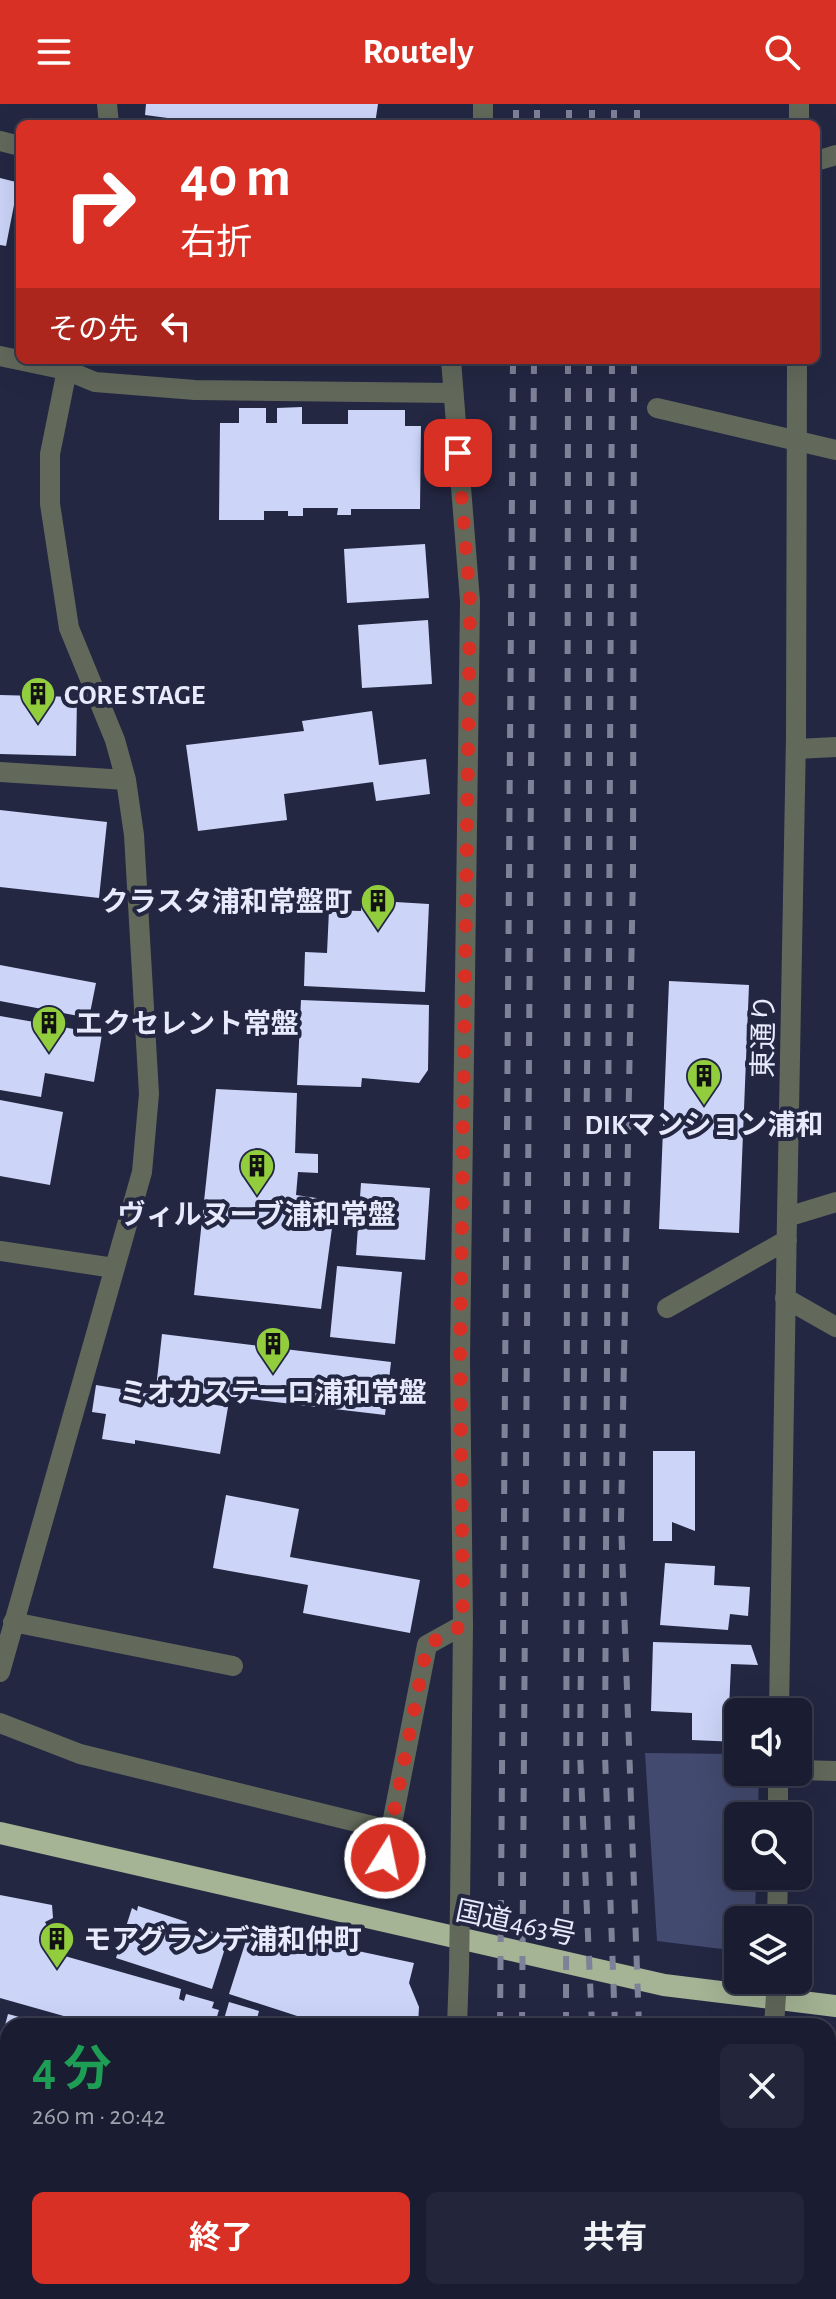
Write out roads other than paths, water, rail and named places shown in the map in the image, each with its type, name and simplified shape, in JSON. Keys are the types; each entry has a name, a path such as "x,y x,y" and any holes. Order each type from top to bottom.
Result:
{"highway":[{"name":"国道463号","path":"0,1833 664,1985 836,2006"}],"street":[{"path":"451,364 470,601 460,1358 463,1625 457,2018"},
{"name":"東通り","path":"779,1698 796,749 797,364"},
{"path":"0,1672 142,1172 149,1094 134,835 126,780 115,740 69,628 52,519 50,454 68,365 95,382 195,390 453,393"},
{"path":"657,408 773,432 836,450"},
{"path":"796,749 836,747"},
{"path":"0,772 126,780"},
{"path":"787,1217 836,1202"},
{"path":"667,1308 787,1240"},
{"path":"0,1251 114,1268"},
{"path":"785,1298 836,1327"},
{"path":"13,1622 233,1666"},
{"path":"380,1885 427,1645 463,1625"},
{"path":"0,1723 80,1754 389,1830"},
{"path":"812,1770 836,1771"},
{"path":"775,2018 776,1994"}],"railway":[{"path":"516,104 516,120"},
{"path":"537,104 537,120"},
{"path":"569,104 569,120"},
{"path":"592,104 592,120"},
{"path":"614,104 614,120"},
{"path":"637,104 637,120"},
{"path":"500,2018 513,364"},
{"path":"522,2018 534,364"},
{"path":"566,2018 568,364"},
{"path":"589,364 589,881 580,1753 592,2018"},
{"path":"612,364 605,1755 615,2018"},
{"path":"634,364 633,871 621,1521 639,2018"}],"place":[{"name":"CORE STAGE","path":"38,725"},
{"name":"クラスタ浦和常盤町","path":"378,932"},
{"name":"エクセレント常盤","path":"49,1054"},
{"name":"DIKマンション浦和","path":"704,1107"},
{"name":"ヴィルヌーブ浦和常盤","path":"257,1197"},
{"name":"ミオカステーロ浦和常盤","path":"273,1375"},
{"name":"モアグランデ浦和仲町","path":"57,1970"}]}
